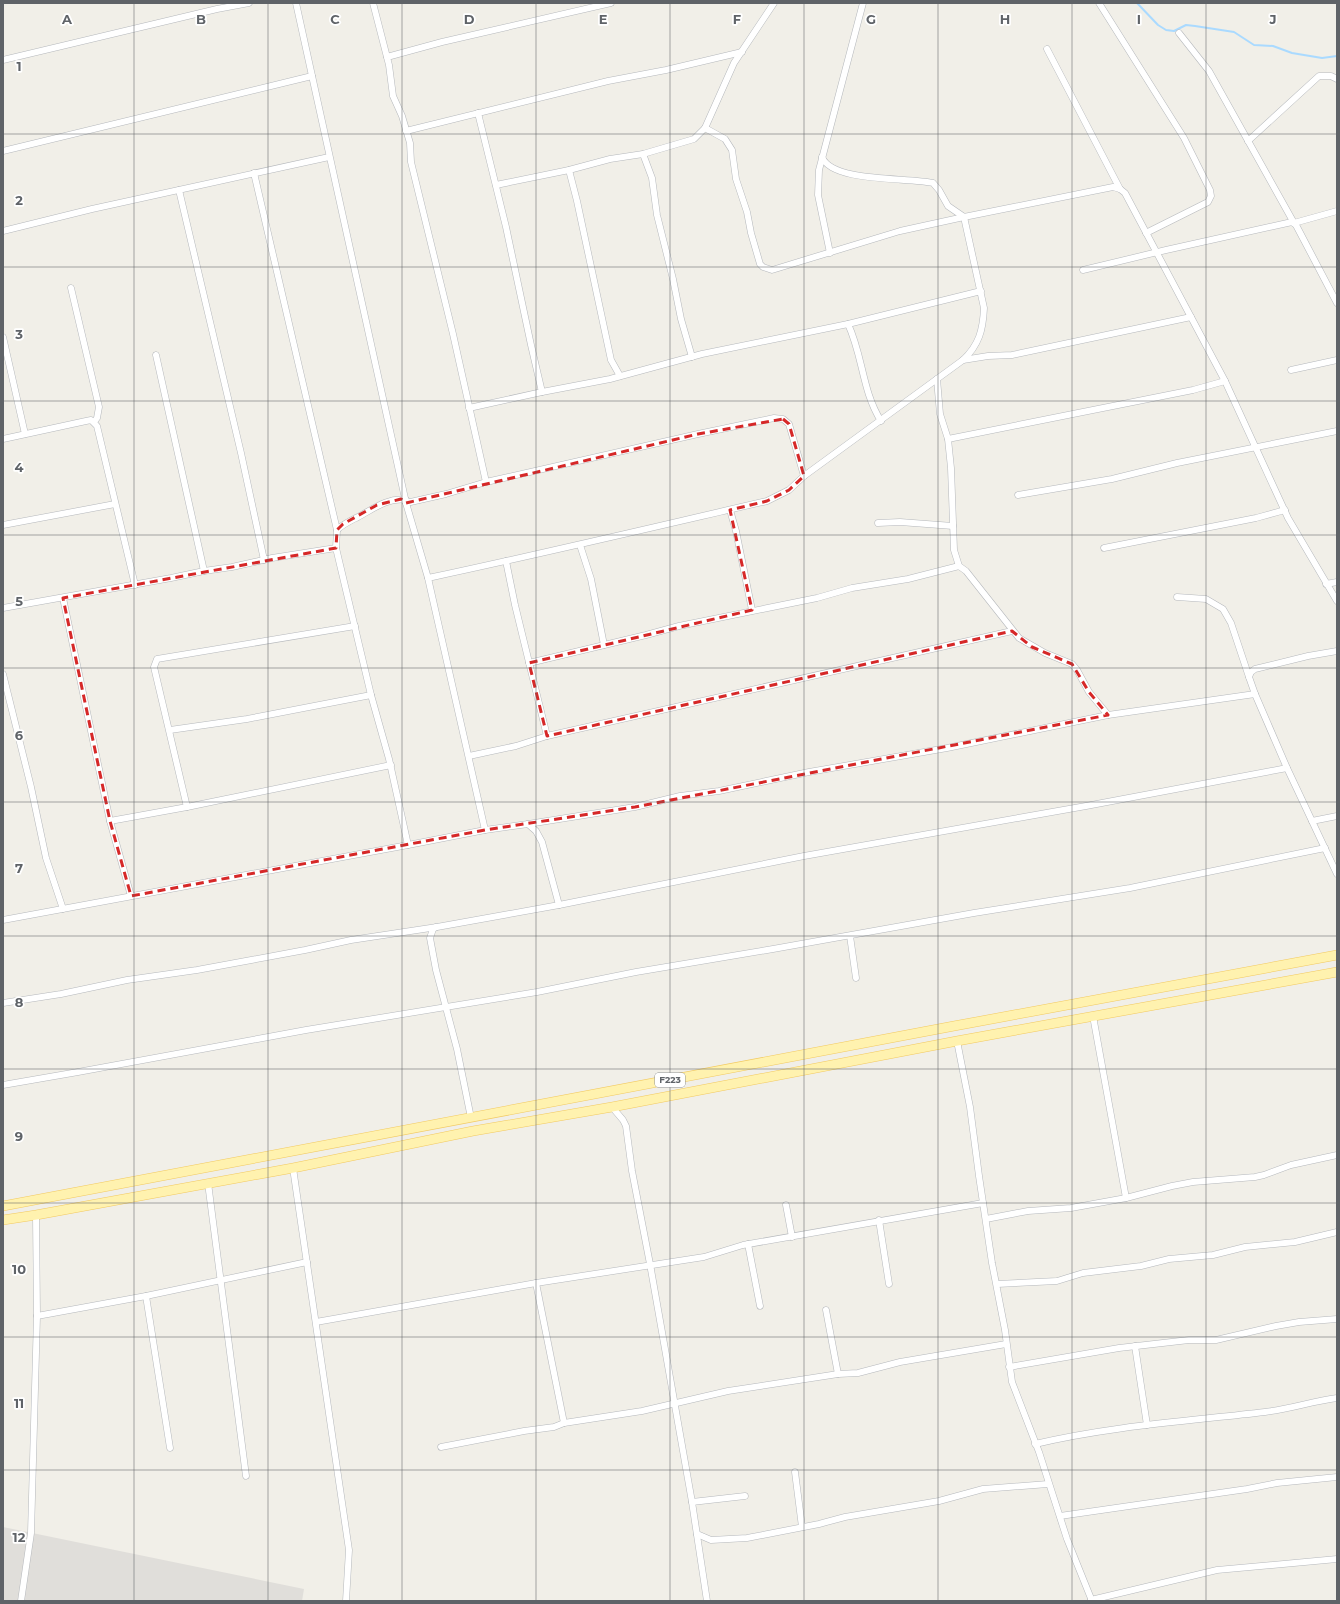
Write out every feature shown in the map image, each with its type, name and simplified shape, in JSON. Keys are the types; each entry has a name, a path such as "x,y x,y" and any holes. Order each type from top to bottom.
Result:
{"main road":[{"name":"F223","path":"3,1206 1337,955"},
{"name":"F223","path":"3,1220 293,1168 473,1131 612,1107 956,1041 1337,972"},
{"path":"710,1072 713,1088"}],"street":[{"path":"212,3 216,9"},
{"path":"3,60 216,9 249,3"},
{"path":"296,3 406,503 428,578 485,830"},
{"path":"373,3 387,57 393,96 410,143 410,156 413,170 454,334 486,482"},
{"path":"387,57 442,42 611,3"},
{"path":"496,185 569,170 610,159 643,154 694,139 705,128 734,63 774,3"},
{"path":"830,253 818,195 817,181 863,3"},
{"path":"1099,3 1184,138 1210,190 1211,196 1208,202 1146,233"},
{"path":"1179,33 1209,71 1294,224 1334,292 1337,303"},
{"path":"1047,49 1120,189 1125,193 1225,381 1285,510 1337,601"},
{"path":"406,131 608,82 742,52"},
{"path":"3,151 312,76"},
{"path":"1248,141 1319,76 1330,76 1337,79"},
{"path":"478,113 496,185 542,392"},
{"path":"705,128 725,139 732,150 736,179 748,216 751,233 760,264 762,267 772,270 900,230 964,216 1113,188 1120,189"},
{"path":"643,154 652,178 657,215 681,319 692,357"},
{"path":"3,231 329,157"},
{"path":"428,578 580,545 612,536 767,501 789,490 804,476 963,360 973,350 978,341 984,317 984,308 964,216 948,206 939,190 933,183 861,176 832,168 825,164 822,158"},
{"path":"569,170 611,360 620,376"},
{"path":"254,173 337,530 336,548 371,695 391,765 408,845"},
{"path":"179,190 264,560"},
{"path":"1083,270 1156,252 1253,232 1289,222 1294,224 1337,211"},
{"path":"71,288 99,407 97,418 94,422"},
{"path":"469,408 620,376 692,357 848,324 981,291"},
{"path":"963,360 988,356 1012,355 1191,317"},
{"path":"848,324 857,348 869,398 873,409 881,421"},
{"path":"3,337 25,434"},
{"path":"156,355 204,570"},
{"path":"1291,370 1337,360"},
{"path":"937,379 941,420 948,439 953,495 954,550 959,566 971,577 1019,638 1032,646 1072,664 1089,692 1108,715"},
{"path":"948,439 1193,390 1225,381"},
{"path":"406,503 446,494 486,482 691,435 774,418 783,419 789,424 804,476"},
{"path":"3,439 86,420 94,422 97,426 134,585"},
{"path":"1018,495 1112,479 1255,447 1337,431"},
{"path":"337,530 343,524 377,505 401,499 406,500 406,503"},
{"path":"3,525 115,504"},
{"path":"730,510 736,531 752,610"},
{"path":"1104,548 1256,518 1285,510"},
{"path":"878,523 900,522 953,526"},
{"path":"580,545 591,580 604,645"},
{"path":"3,608 134,585 204,570 232,567 336,548"},
{"path":"506,561 547,736"},
{"path":"529,662 679,626 817,598 852,588 908,580 959,566"},
{"path":"1326,584 1337,582"},
{"path":"1177,597 1206,599 1223,609 1231,623 1255,694 1287,768 1337,874"},
{"path":"63,598 110,821 131,896"},
{"path":"188,807 154,667 157,659 355,626"},
{"path":"469,756 516,746 547,736 1012,631"},
{"path":"1249,676 1255,669 1301,658 1337,652"},
{"path":"3,674 31,787 46,858 63,909"},
{"path":"3,920 485,830 635,807 680,796 719,791 809,772 947,748 1108,715 1255,694"},
{"path":"170,730 247,719 371,695"},
{"path":"110,821 188,807 391,765"},
{"path":"3,1003 61,994 127,980 197,970 351,940 431,930 438,927 804,856 1086,806 1287,768"},
{"path":"1312,821 1337,816"},
{"path":"528,824 536,831 542,842 559,904"},
{"path":"3,1085 306,1030 537,992 643,971 850,936 967,914 1130,888 1325,848"},
{"path":"431,930 430,938 436,970 457,1050 471,1118"},
{"path":"850,936 856,978"},
{"path":"1094,1016 1126,1198"},
{"path":"956,1041 970,1107 983,1203 1012,1382 1018,1402 1036,1444 1067,1539 1092,1601 1217,1570 1337,1560"},
{"path":"612,1107 626,1126 632,1171 692,1502 707,1601"},
{"path":"986,1219 1028,1211 1072,1208 1126,1198 1193,1182 1264,1175 1291,1165 1337,1155"},
{"path":"293,1168 349,1550 346,1601"},
{"path":"208,1183 222,1280 246,1476"},
{"path":"316,1322 536,1283 650,1264 704,1257 736,1246 983,1203"},
{"path":"786,1205 792,1237"},
{"path":"21,1601 31,1533 37,1316 36,1215"},
{"path":"879,1220 889,1284"},
{"path":"997,1284 1057,1281 1083,1273 1141,1266 1181,1258 1213,1255 1244,1247 1295,1242 1337,1232"},
{"path":"748,1244 760,1306"},
{"path":"37,1316 146,1296 307,1262"},
{"path":"536,1283 564,1423"},
{"path":"146,1296 170,1448"},
{"path":"826,1310 838,1374"},
{"path":"1009,1366 1135,1346 1189,1340 1216,1340 1299,1322 1337,1319"},
{"path":"441,1447 524,1431 554,1427 564,1423 642,1411 728,1391 838,1374 858,1373 900,1362 1006,1344"},
{"path":"1135,1346 1147,1425"},
{"path":"1036,1444 1066,1437 1147,1425 1282,1410 1314,1401 1337,1398"},
{"path":"795,1472 802,1527"},
{"path":"1060,1516 1247,1489 1277,1483 1337,1477"},
{"path":"697,1534 711,1540 762,1535 939,1501 988,1488 1048,1484"},
{"path":"692,1502 745,1496"}],"highlighted area":[{"path":"783,419 789,424 804,476 789,490 767,501 730,510 752,610 529,663 547,736 1012,631 1032,647 1072,664 1089,692 1108,715 635,807 485,830 131,896 110,821 63,598 336,548 337,530 343,524 377,505 401,499 406,503 698,434"}],"shaded area":[{"path":"3,1527 304,1589 302,1601 3,1601"}],"waterway":[{"path":"1137,3 1158,25 1166,30 1174,31 1186,25 1195,26 1234,32 1254,45 1273,46 1292,53 1322,58 1337,56"}]}
